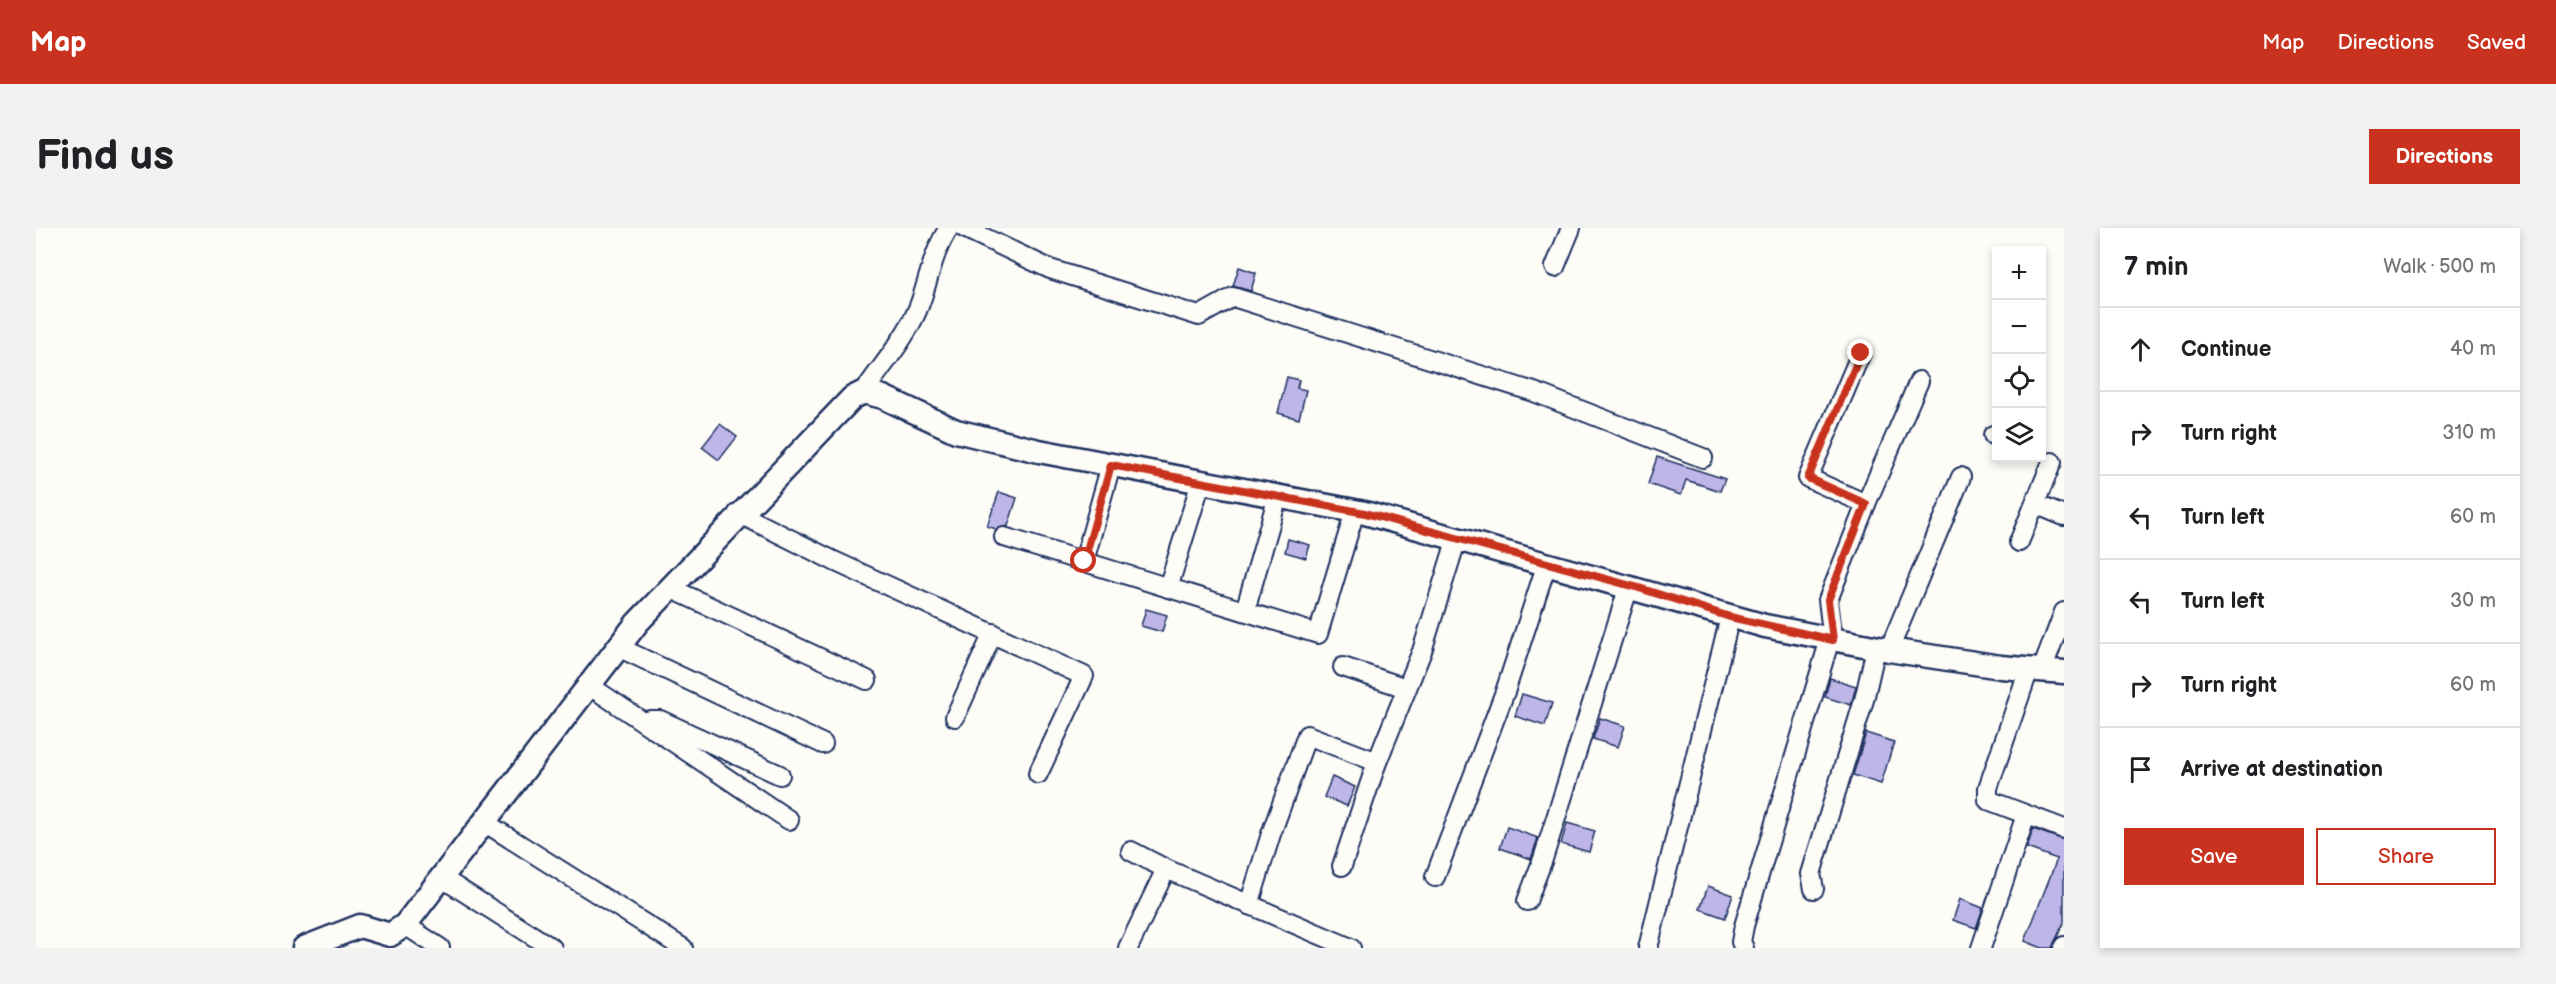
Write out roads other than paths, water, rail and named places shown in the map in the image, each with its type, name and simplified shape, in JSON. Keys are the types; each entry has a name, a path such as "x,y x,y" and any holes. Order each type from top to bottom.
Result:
{"street":[{"path":"304,948 360,926 390,935 405,925 587,684 618,647 738,513 852,398 864,392 909,326 919,306 935,254 949,228"},
{"path":"964,228 1050,269 1199,316 1233,297 1534,392 1703,458"},
{"path":"1555,267 1571,228"},
{"path":"1861,353 1808,478 1866,504"},
{"path":"1744,948 1742,942 1744,926 1832,639 1828,600 1919,381"},
{"path":"864,392 883,397 957,431 1111,465 1355,511 1629,586 1730,617 1883,649 2045,671"},
{"path":"2019,542 2053,462"},
{"path":"1084,561 1111,465"},
{"path":"1814,889 1811,874 1864,699 1883,649 1961,477"},
{"path":"1168,588 1202,482"},
{"path":"1245,611 1278,496"},
{"path":"2035,504 2064,516"},
{"path":"1004,537 1318,634 1355,511"},
{"path":"738,513 1084,676 1038,774"},
{"path":"1342,866 1377,762 1422,651 1457,538"},
{"path":"1435,877 1506,689 1547,563"},
{"path":"1527,901 1543,859 1629,586"},
{"path":"670,588 867,680"},
{"path":"2064,612 2045,671 1988,788 1988,800 2064,829"},
{"path":"1648,948 1730,617"},
{"path":"955,717 993,633"},
{"path":"618,647 823,744"},
{"path":"1343,667 1406,688"},
{"path":"587,684 789,820"},
{"path":"641,720 660,720 780,775"},
{"path":"1249,905 1270,834 1307,735 1377,762"},
{"path":"1982,948 2026,815"},
{"path":"484,822 683,948"},
{"path":"1131,851 1166,869 1351,948"},
{"path":"1128,948 1166,869"},
{"path":"442,878 552,948"},
{"path":"405,925 440,948"}]}
